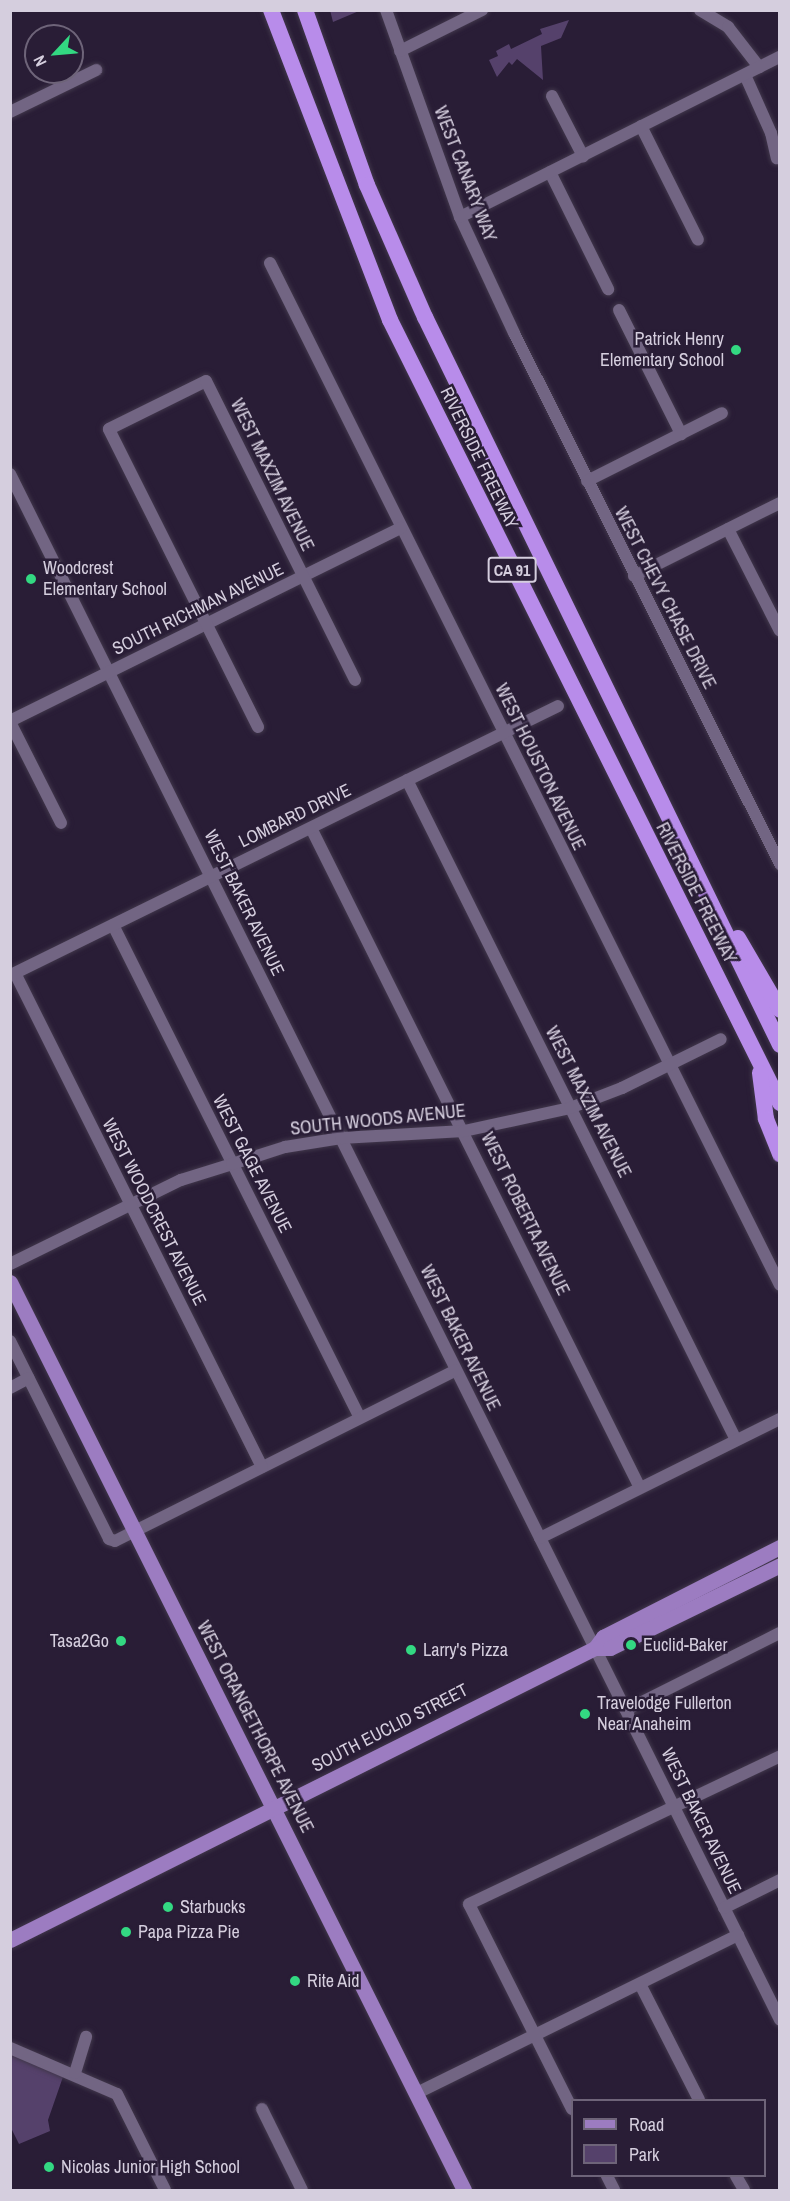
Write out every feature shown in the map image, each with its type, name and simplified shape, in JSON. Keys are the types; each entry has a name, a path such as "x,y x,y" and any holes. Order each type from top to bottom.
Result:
{"highway":[{"path":"264,10 291,69"},
{"name":"RIVERSIDE FREEWAY","path":"271,10 291,69 390,320 780,1103"},
{"name":"RIVERSIDE FREEWAY","path":"305,10 367,185 424,317 684,844 780,1045"},
{"path":"684,844 780,1010"},
{"path":"758,1060 766,1119 780,1154"}],"main road":[{"name":"WEST ORANGETHORPE AVENUE","path":"10,1282 464,2190"},
{"name":"SOUTH EUCLID STREET","path":"595,1648 603,1637 780,1547"},
{"name":"SOUTH EUCLID STREET","path":"10,1940 595,1648 610,1648 780,1565"}],"street":[{"name":"WEST CANARY WAY","path":"386,10 460,217 520,346"},
{"path":"399,51 482,10"},
{"path":"699,10 729,27 759,67"},
{"path":"460,217 780,57"},
{"path":"10,112 96,70"},
{"path":"745,75 771,133 777,158"},
{"path":"552,96 583,156"},
{"path":"641,126 698,240"},
{"path":"550,172 608,289"},
{"name":"WEST HOUSTON AVENUE","path":"270,263 780,1285"},
{"path":"619,310 681,434"},
{"name":"WEST CHEVY CHASE DRIVE","path":"520,346 780,864"},
{"name":"WEST MAXZIM AVENUE","path":"207,624 109,429 206,381 355,681"},
{"path":"587,481 722,413"},
{"name":"WEST BAKER AVENUE","path":"10,474 724,1908 776,2004 780,2020"},
{"path":"634,576 780,503"},
{"name":"SOUTH RICHMAN AVENUE","path":"10,721 401,528"},
{"path":"728,529 780,631"},
{"path":"207,624 258,727"},
{"name":"LOMBARD DRIVE","path":"15,973 558,706"},
{"path":"10,721 61,823"},
{"name":"WEST MAXZIM AVENUE","path":"407,780 736,1440"},
{"name":"WEST ROBERTA AVENUE","path":"310,828 464,1131 640,1488"},
{"name":"WEST GAGE AVENUE","path":"113,925 360,1418"},
{"name":"WEST WOODCREST AVENUE","path":"15,973 262,1467"},
{"name":"SOUTH WOODS AVENUE","path":"10,1264 181,1180 285,1147 341,1138 464,1131 570,1108 669,1065 721,1039"},
{"path":"10,1341 109,1539 115,1541 456,1370"},
{"path":"10,1388 29,1378"},
{"path":"540,1538 780,1419"},
{"path":"626,1710 780,1633"},
{"path":"571,2105 469,1905 780,1756"},
{"path":"724,1908 780,1880"},
{"path":"417,2093 738,1935"},
{"path":"640,1984 698,2099"},
{"path":"75,2073 86,2037"},
{"path":"10,2048 75,2073 117,2094 165,2190"},
{"path":"262,2109 302,2190"}],"green space":[{"path":"330,10 359,10 359,11 333,22"},
{"path":"569,20 561,38 541,46 543,80 517,59 512,65 509,62 497,77 489,60 498,56 496,51 509,44 511,49 542,34 540,29"},
{"path":"11,2054 64,2074 48,2120 50,2131 19,2144 11,2128"}],"place":[{"name":"Patrick Henry Elementary School","path":"736,350"},
{"name":"Woodcrest Elementary School","path":"31,579"},
{"name":"Tasa2Go","path":"121,1641"},
{"name":"Euclid-Baker","path":"631,1645"},
{"name":"Larry's Pizza","path":"411,1650"},
{"name":"Travelodge Fullerton Near Anaheim","path":"585,1714"},
{"name":"Starbucks","path":"168,1907"},
{"name":"Papa Pizza Pie","path":"126,1932"},
{"name":"Rite Aid","path":"295,1981"},
{"name":"Nicolas Junior High School","path":"49,2167"}]}
